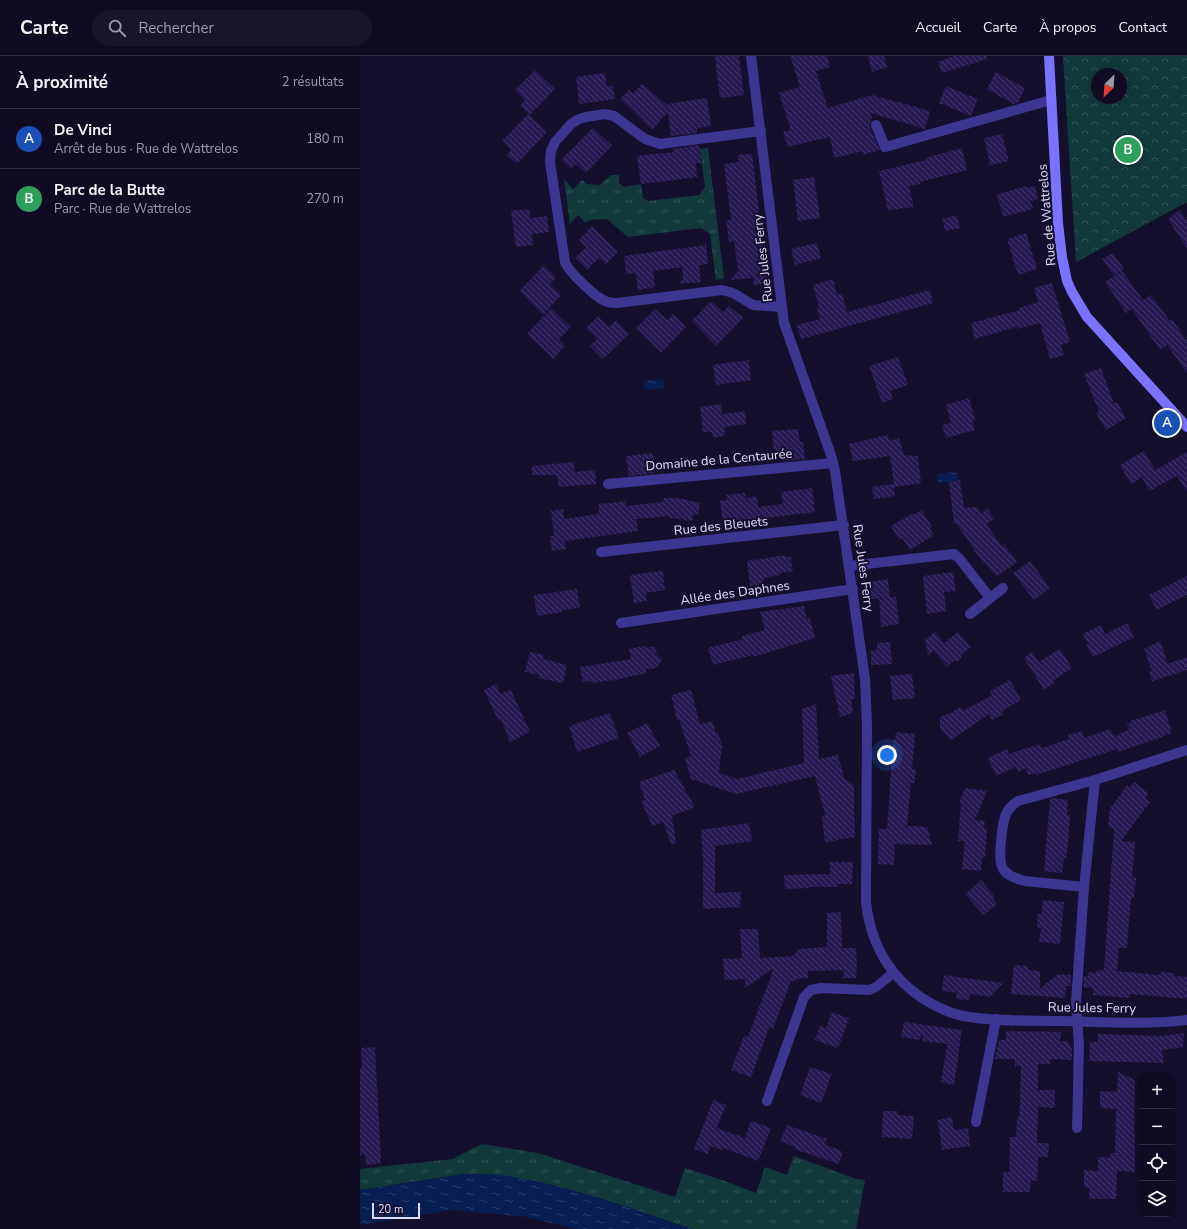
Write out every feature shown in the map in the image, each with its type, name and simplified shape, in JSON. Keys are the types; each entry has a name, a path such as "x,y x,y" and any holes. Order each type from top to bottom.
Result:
{"street":[{"name":"Rue Jules Ferry","path":"751,56 784,324 833,463 853,589 866,692 866,902 871,931 878,948 893,973 915,993 930,1003 962,1016 996,1019 1078,1021 1140,1022 1187,1020"},
{"name":"Rue de Wattrelos","path":"1048,56 1061,248 1063,266 1072,292 1095,328 1187,427"},
{"path":"876,125 885,147 1051,100"},
{"path":"760,131 660,144 645,139 614,116 606,114 579,119 571,124 555,142 551,151 550,162 564,262 570,271 600,298 609,303 617,303 722,290 733,293 753,305 782,307"},
{"name":"Domaine de la Centaurée","path":"608,484 833,463"},
{"name":"Rue des Bleuets","path":"601,552 844,526"},
{"path":"849,566 954,554 959,558 990,598"},
{"path":"970,614 1003,588"},
{"name":"Allée des Daphnes","path":"621,623 853,589"},
{"path":"1084,887 1025,881 1015,879 1008,875 1002,868 1000,859 1003,824 1010,806 1018,801 1095,780 1187,750"},
{"path":"1077,1128 1079,1045 1076,1003 1084,887 1095,780"},
{"path":"766,1101 804,997 811,990 821,988 869,990 876,987 893,973"},
{"path":"976,1122 996,1019"}],"green space":[{"path":"1063,56 1187,56 1187,202 1076,262"},
{"path":"708,148 724,278 716,280 710,234 701,228 628,237 607,219 589,220 586,223 578,215 570,224 564,179 573,189 582,180 587,184 600,185 611,175 619,175 619,183 624,187 641,184 643,198 648,201 699,195 705,187 700,149"},
{"path":"482,1144 538,1153 675,1197 685,1168 756,1193 765,1167 787,1175 794,1156 856,1179 865,1180 856,1229 692,1229 606,1200 506,1176 464,1174 360,1190 360,1169 452,1159"}],"water":[{"path":"663,379 664,388 645,390 644,381"},
{"path":"957,472 958,481 938,483 937,474"},
{"path":"464,1174 491,1174 554,1185 601,1198 692,1229 574,1229 528,1217 452,1210 360,1225 360,1190"}],"building":[{"path":"715,56 739,56 744,95 720,98"},
{"path":"790,56 827,56 830,67 816,71 828,108 872,95 930,111 925,129 871,113 872,120 870,127 880,150 863,155 863,151 834,158 830,137 787,147 783,132 791,130 779,93 800,87"},
{"path":"868,56 884,56 887,67 872,72"},
{"path":"954,56 986,56 987,59 942,73 938,62"},
{"path":"535,70 555,89 530,115 520,106 525,100 515,90"},
{"path":"996,72 1025,88 1018,103 1013,104 987,89"},
{"path":"605,73 607,86 613,86 615,99 579,104 576,77"},
{"path":"642,84 667,105 707,98 711,126 697,128 697,133 671,136 668,112 652,130 620,99 629,90 633,94"},
{"path":"946,86 978,99 971,116 939,103"},
{"path":"528,114 547,132 517,164 507,155 511,150 502,141"},
{"path":"593,128 612,146 586,173 576,164 571,169 561,160"},
{"path":"1002,134 1009,161 990,165 984,138"},
{"path":"699,145 702,163 696,163 697,177 641,184 637,156 674,152 673,149"},
{"path":"962,148 967,170 920,182 921,184 909,186 914,207 888,210 879,171 926,160 925,158"},
{"path":"752,154 768,283 754,285 753,278 730,280 738,271 734,241 729,242 726,220 731,220 724,164 739,162 738,155"},
{"path":"814,177 820,218 798,221 793,180"},
{"path":"1027,186 1027,188 1035,186 1038,199 1031,201 1033,209 1003,217 997,194"},
{"path":"529,209 530,218 547,216 549,232 532,234 533,245 516,247 511,211"},
{"path":"1180,210 1187,221 1187,248 1168,219"},
{"path":"957,215 960,228 945,231 942,219"},
{"path":"592,226 618,252 606,264 599,258 587,270 575,258 586,247 579,240"},
{"path":"1026,233 1037,269 1018,275 1007,239"},
{"path":"817,243 821,258 795,265 791,249"},
{"path":"706,245 708,264 699,265 701,282 678,284 683,279 682,267 653,271 655,287 638,290 636,273 626,274 624,256"},
{"path":"1113,253 1124,269 1114,276 1102,259"},
{"path":"544,265 556,277 550,284 561,295 543,315 519,291"},
{"path":"1122,271 1143,300 1151,295 1170,321 1172,319 1187,341 1187,373 1167,345 1160,350 1132,309 1126,313 1105,282"},
{"path":"833,279 837,295 842,294 847,312 930,290 933,303 801,339 797,325 820,319 817,308 819,307 813,285"},
{"path":"1052,283 1070,342 1061,345 1064,355 1050,359 1040,323 1017,329 1016,327 975,339 971,323 1020,310 1019,308 1038,302 1034,288"},
{"path":"711,301 723,312 729,306 743,318 716,346 692,321"},
{"path":"551,308 571,327 559,339 565,346 553,359 527,334"},
{"path":"655,309 667,320 673,314 686,327 661,353 636,328"},
{"path":"598,316 609,327 616,320 629,334 603,359 590,346 597,339 586,328"},
{"path":"898,357 908,385 890,391 893,399 882,403 869,366"},
{"path":"749,360 751,380 716,385 713,365"},
{"path":"1101,368 1114,404 1117,402 1126,418 1106,430 1096,413 1099,412 1084,374"},
{"path":"969,398 975,420 972,421 975,430 946,438 942,425 951,423 946,405"},
{"path":"721,404 722,414 745,411 746,424 724,427 725,436 713,438 712,432 703,432 700,407"},
{"path":"798,429 800,442 803,442 805,459 783,461 782,459 775,460 772,431"},
{"path":"888,435 889,441 899,438 904,455 918,456 921,483 894,487 895,496 874,499 872,487 894,484 890,456 853,461 849,444"},
{"path":"1144,451 1155,470 1187,452 1187,492 1177,476 1149,491 1142,477 1131,484 1120,465"},
{"path":"653,453 655,473 629,476 626,456"},
{"path":"574,462 575,472 595,470 596,484 559,487 557,475 532,475 532,466"},
{"path":"960,480 964,508 977,507 981,513 988,509 994,519 986,524 1002,546 1004,544 1017,562 996,577 981,560 957,524 954,524 949,482"},
{"path":"812,488 815,512 723,522 720,501 727,500 727,495 745,493 746,498 757,496 758,507 783,504 781,492"},
{"path":"664,498 678,498 700,503 698,515 693,514 692,521 670,518 669,516 636,519 638,531 565,541 566,549 552,551 550,536 554,536 551,511 563,509 564,519 599,514 599,504 626,501 626,506 663,502"},
{"path":"922,510 932,527 929,528 934,535 910,550 902,538 899,540 891,526 913,513 913,515"},
{"path":"786,555 786,557 791,557 793,571 763,578 764,584 750,586 747,561"},
{"path":"1030,561 1050,588 1034,600 1013,573"},
{"path":"663,571 665,590 646,593 647,601 634,603 630,575"},
{"path":"953,572 956,591 944,592 946,611 927,614 923,576"},
{"path":"1187,576 1187,595 1156,610 1149,595"},
{"path":"888,579 890,598 896,597 899,624 881,627 879,599 886,598 871,599 869,582"},
{"path":"577,589 580,608 562,610 562,612 537,616 534,595"},
{"path":"804,606 807,619 810,618 815,638 753,657 753,655 713,665 708,648 743,639 742,636 765,630 760,612"},
{"path":"1127,623 1134,637 1093,657 1086,645 1088,644 1083,634 1101,625 1105,634"},
{"path":"935,632 944,643 958,632 971,647 962,654 958,661 954,661 947,667 934,651 928,655 925,640"},
{"path":"1160,641 1168,664 1187,657 1187,670 1152,681 1149,672 1152,671 1144,649"},
{"path":"890,642 892,664 871,665 871,651 877,650 877,643"},
{"path":"645,646 646,648 655,646 657,656 663,659 656,668 646,669 646,673 615,680 592,683 591,681 583,682 580,667 631,659 629,649"},
{"path":"1060,649 1072,668 1053,681 1054,683 1044,690 1024,658 1032,652 1042,666 1040,661"},
{"path":"530,652 544,655 543,659 567,665 563,683 538,678 539,675 525,672"},
{"path":"854,673 855,698 851,700 853,713 840,717 831,676"},
{"path":"912,674 915,698 893,700 890,676"},
{"path":"1010,680 1021,700 1002,711 1003,714 992,720 989,714 951,740 942,731 940,727 940,717 951,713 960,707 963,711 992,695 990,691"},
{"path":"496,684 500,694 511,690 530,732 510,742 501,719 498,720 484,690"},
{"path":"691,690 700,724 712,721 716,733 718,732 722,746 719,773 737,779 804,763 802,709 816,704 819,759 838,755 844,778 854,785 855,837 825,842 822,816 825,815 815,776 736,794 691,779 685,758 691,756 679,720 677,720 671,695"},
{"path":"1165,710 1172,733 1118,752 1117,749 1036,775 1036,773 1028,775 1026,768 1018,772 1016,767 996,776 988,758 1007,749 1009,754 1040,744 1042,748 1069,739 1067,735 1082,731 1084,738 1110,729 1115,737 1129,729 1126,724 1131,723 1130,721"},
{"path":"610,713 619,738 577,752 569,726"},
{"path":"647,723 660,746 640,757 627,733"},
{"path":"896,732 915,734 912,769 916,770 915,783 911,783 907,826 927,827 932,845 895,844 894,865 878,864 879,829 887,829 893,740 895,740"},
{"path":"674,770 695,807 672,816 676,843 671,844 663,822 652,826 641,801 645,800 639,782"},
{"path":"1134,782 1148,793 1145,798 1150,802 1121,841 1135,842 1132,877 1136,878 1134,898 1131,898 1127,948 1119,948 1117,971 1160,975 1161,972 1174,973 1174,976 1187,977 1187,999 1130,994 1130,998 1093,995 1093,988 1084,987 1084,976 1088,976 1088,972 1096,973 1097,970 1103,971 1104,968 1114,830 1108,825 1110,809 1127,785 1130,787"},
{"path":"965,788 987,791 975,820 985,821 984,828 987,829 985,858 982,857 981,871 962,869 965,841 958,841 961,804 959,803"},
{"path":"1050,799 1068,800 1067,815 1070,815 1068,844 1062,873 1044,871"},
{"path":"749,823 752,841 715,846 715,893 741,892 740,907 703,909 703,861 701,830"},
{"path":"830,862 853,862 852,884 838,884 838,887 785,889 784,875 830,874"},
{"path":"981,880 995,897 993,899 997,904 984,915 965,894"},
{"path":"1043,900 1064,902 1060,944 1039,942 1041,928 1037,927 1038,914 1042,914"},
{"path":"841,912 842,948 856,948 856,978 843,978 844,970 808,971 808,978 791,981 773,1029 769,1028 751,1077 731,1070 744,1036 748,1037 774,968 745,988 745,979 725,980 723,959 742,958 740,929 758,929 760,958 793,956 799,949 827,947 827,913"},
{"path":"1014,965 1028,966 1028,970 1040,971 1040,989 1058,974 1071,975 1071,986 1066,986 1065,998 1011,994"},
{"path":"944,975 1003,983 990,997 970,994 969,1000 956,999 957,993 942,991"},
{"path":"832,1012 849,1018 838,1048 815,1040 820,1026 826,1028"},
{"path":"904,1022 962,1030 954,1085 941,1082 947,1044 923,1041 922,1035 920,1040 901,1037"},
{"path":"1006,1031 1061,1032 1060,1041 1068,1041 1072,1049 1072,1060 1050,1059 1050,1064 1038,1064 1038,1090 1055,1090 1055,1108 1038,1107 1037,1143 1049,1143 1048,1157 1038,1157 1037,1181 1031,1180 1030,1192 1003,1192 1003,1172 1009,1172 1010,1137 1016,1137 1017,1117 1019,1117 1021,1066 1015,1066 1015,1059 995,1059 999,1040 1006,1040"},
{"path":"1184,1033 1183,1047 1162,1050 1164,1063 1089,1061 1090,1042 1098,1042 1098,1034 1161,1036"},
{"path":"375,1047 381,1163 366,1165 365,1154 360,1155 361,1048"},
{"path":"810,1067 832,1074 821,1103 800,1095"},
{"path":"1118,1072 1135,1080 1135,1172 1117,1171 1116,1199 1089,1199 1089,1187 1084,1187 1084,1170 1098,1171 1098,1157 1110,1158 1111,1153 1115,1153 1116,1109 1100,1108 1100,1091 1117,1092"},
{"path":"713,1100 726,1105 717,1128 745,1138 751,1121 771,1128 758,1161 723,1148 722,1150 710,1146 708,1154 694,1149"},
{"path":"883,1111 898,1111 897,1115 914,1116 912,1139 882,1137"},
{"path":"952,1117 954,1130 968,1128 970,1146 942,1150 938,1120"},
{"path":"787,1125 827,1139 825,1144 843,1152 839,1164 794,1149 795,1147 780,1141"}],"place":[{"name":"Parc de la Butte","path":"1128,150"},
{"name":"De Vinci","path":"1167,423"}]}
